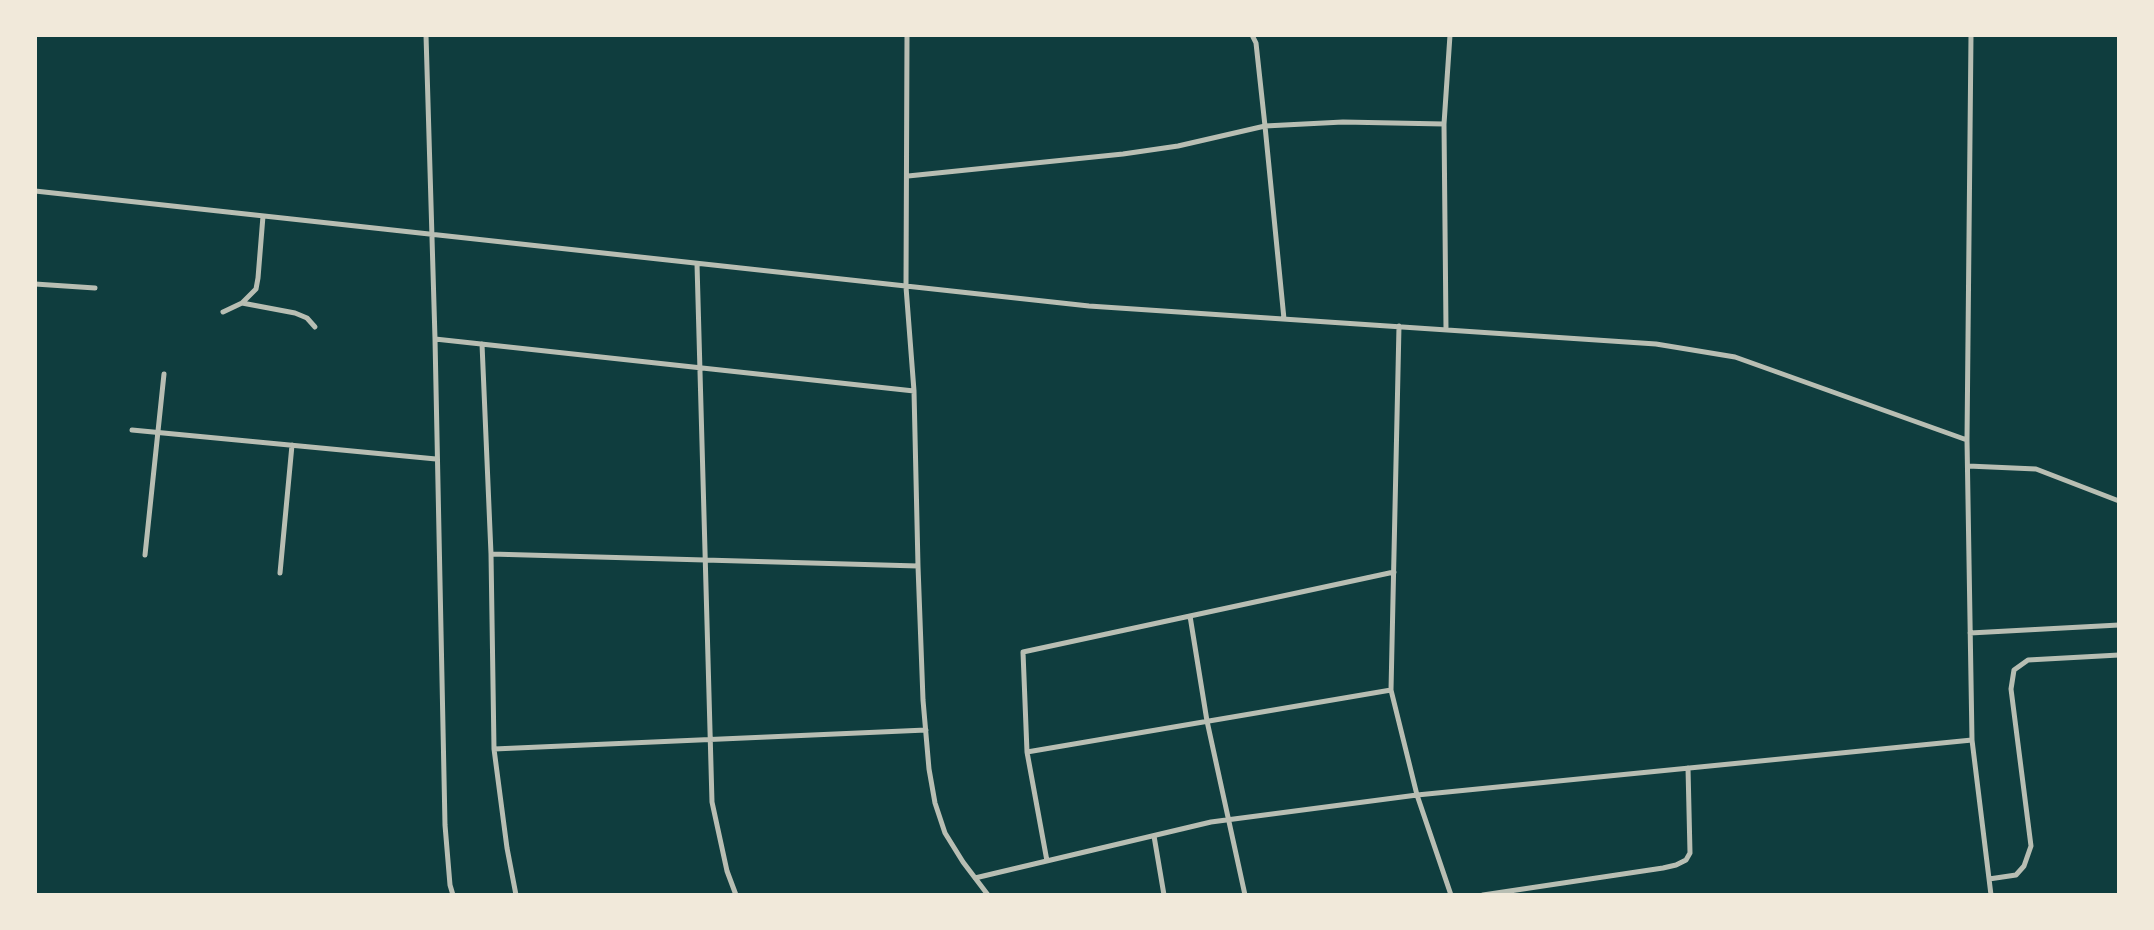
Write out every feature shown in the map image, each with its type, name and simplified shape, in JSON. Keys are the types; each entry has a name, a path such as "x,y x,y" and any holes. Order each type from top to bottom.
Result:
{"street":[{"path":"426,35 445,825 453,895"},
{"path":"907,35 906,286 914,390 918,566 929,769 935,803 945,833 988,895"},
{"path":"1252,35 1256,44 1284,319"},
{"path":"1446,328 1444,124 1450,35"},
{"path":"1971,35 1967,440 1972,740 1991,895"},
{"path":"908,176 1178,146 1265,126 1343,122 1444,124"},
{"path":"35,191 1089,306 1656,344 1735,356 1967,440"},
{"path":"223,312 242,303 256,289 263,216"},
{"path":"698,264 712,803 727,871 736,895"},
{"path":"35,284 95,288"},
{"path":"242,303 295,313 307,318 314,327"},
{"path":"1399,326 1391,690 1417,795 1451,895"},
{"path":"435,339 914,390"},
{"path":"482,344 491,554 494,749 516,895"},
{"path":"145,555 164,374"},
{"path":"132,430 436,459"},
{"path":"280,573 292,445"},
{"path":"1968,466 2036,469 2119,501"},
{"path":"491,554 918,566"},
{"path":"1047,861 1027,752 1023,652 1394,572"},
{"path":"1190,616 1207,722 1245,895"},
{"path":"1970,633 2119,625"},
{"path":"1989,879 2016,874 2025,866 2031,846 2011,689 2014,670 2028,660 2119,655"},
{"path":"1027,752 1391,690"},
{"path":"494,749 926,730"},
{"path":"975,878 1230,820 1417,795 1972,740"},
{"path":"1483,895 1663,868 1686,860 1690,853 1688,768"},
{"path":"1154,836 1164,895"}]}
